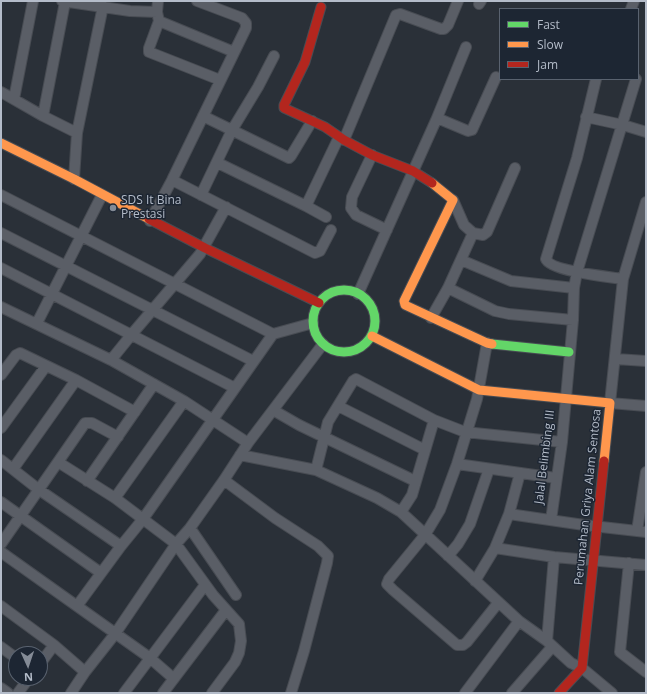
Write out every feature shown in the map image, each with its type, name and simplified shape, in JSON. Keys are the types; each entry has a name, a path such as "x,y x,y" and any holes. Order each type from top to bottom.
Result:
{"street":[{"path":"14,99 33,1"},
{"path":"158,1 158,17 149,48 150,53 220,80"},
{"path":"150,221 172,180 246,28 245,22 242,18 197,1"},
{"path":"306,206 341,139 396,15 400,14 444,29 448,25 458,1"},
{"path":"43,116 64,2 103,6 158,17 234,52"},
{"path":"74,179 77,133 103,6"},
{"path":"321,7 305,62 283,106 285,109 325,127 341,139 372,155 413,172 431,182 453,200 464,225 473,233 483,235 488,232 515,168"},
{"path":"358,294 437,118 466,47"},
{"path":"201,196 218,163 232,130 258,87 274,56"},
{"path":"437,118 468,131 472,130 496,77"},
{"path":"596,80 577,158 546,259 552,266 577,272 623,279"},
{"name":"Jalal Belimbing III","path":"551,520 562,442 573,320 574,288 577,272 636,80"},
{"path":"1,92 77,133"},
{"path":"203,116 288,158 291,156 312,121"},
{"path":"586,117 623,125 646,132"},
{"path":"1,143 74,179 150,221 320,303"},
{"path":"372,155 352,197 351,208 356,215 387,230"},
{"path":"218,163 326,217"},
{"path":"172,180 315,253 320,252 331,230"},
{"path":"37,324 102,195"},
{"path":"1,196 273,334"},
{"path":"453,200 404,301 405,305 487,343 569,352"},
{"path":"646,202 642,233 623,279 616,359 610,403 646,406"},
{"path":"111,360 204,248 226,207"},
{"path":"1,233 253,361"},
{"path":"431,318 448,288 473,233"},
{"path":"461,260 511,281 574,288"},
{"path":"1,268 235,388"},
{"path":"448,288 495,312 573,320"},
{"path":"337,292 351,292 358,294 369,303 375,316 372,336 358,349 349,352 340,352 323,344 318,338 313,323 316,309 320,303 324,298 337,292"},
{"path":"1,307 111,360 184,401 248,443"},
{"path":"77,606 121,546 143,519 273,334 313,323"},
{"name":"Perumahan Griya Alam Sentosa","path":"372,336 479,390 610,403 582,668"},
{"path":"487,343 479,390 457,464 440,510 425,535 389,579 388,586 460,646 467,642 498,603"},
{"path":"71,693 85,672 115,634 176,544 190,528 224,480 248,443 323,344"},
{"path":"1,375 18,354 22,354 76,380 135,412"},
{"path":"616,359 646,361"},
{"path":"1,428 46,366"},
{"path":"316,470 328,422 352,381 357,379 434,420 466,432 562,442"},
{"path":"13,469 76,380"},
{"path":"87,481 154,384"},
{"path":"115,498 184,401"},
{"path":"338,406 425,450"},
{"path":"273,410 299,425 415,481"},
{"path":"401,512 412,495 434,420"},
{"path":"1,544 85,423 92,423 118,437"},
{"path":"240,455 316,470 377,498 401,512 498,603 550,644 571,663 582,668 612,693"},
{"path":"1,460 38,489 121,546"},
{"path":"58,462 115,498 176,544 205,584 239,624 240,647 235,662 212,693"},
{"path":"457,464 556,478"},
{"path":"448,556 458,544 470,524 489,469"},
{"path":"509,514 642,532 646,472"},
{"path":"475,581 496,548 509,514 520,473"},
{"path":"224,480 274,518 318,546 328,556 304,651 291,693"},
{"path":"1,502 101,573"},
{"path":"190,528 236,595"},
{"path":"496,548 554,557 646,566"},
{"path":"1,552 150,658 173,678"},
{"path":"512,693 550,644 554,557"},
{"path":"629,564 620,652 646,672"},
{"path":"124,693 205,584"},
{"path":"1,606 54,645 85,672"},
{"path":"163,693 226,610"},
{"path":"465,693 519,621"},
{"path":"48,653 54,645"},
{"path":"559,693 582,668"},
{"path":"1,688 8,693"}],"traffic: fast":[{"path":"344,290 361,295 366,299 370,304 375,321 370,338 366,343 361,347 344,352 327,347 322,343 318,338 313,321 318,304 322,299 327,295 344,290"},
{"path":"492,344 569,352"}],"traffic: slow":[{"path":"1,143 74,179 149,219"},
{"path":"432,183 453,200 404,301 405,305 492,344"},
{"path":"372,336 479,390 610,403 604,461"}],"traffic: jam":[{"path":"321,7 305,62 284,105 284,108 325,127 344,140 372,155 413,171 432,183"},
{"path":"149,219 319,303"},
{"path":"559,693 582,668 604,461"}],"place":[{"name":"SDS It Bina Prestasi","path":"113,208"}]}
